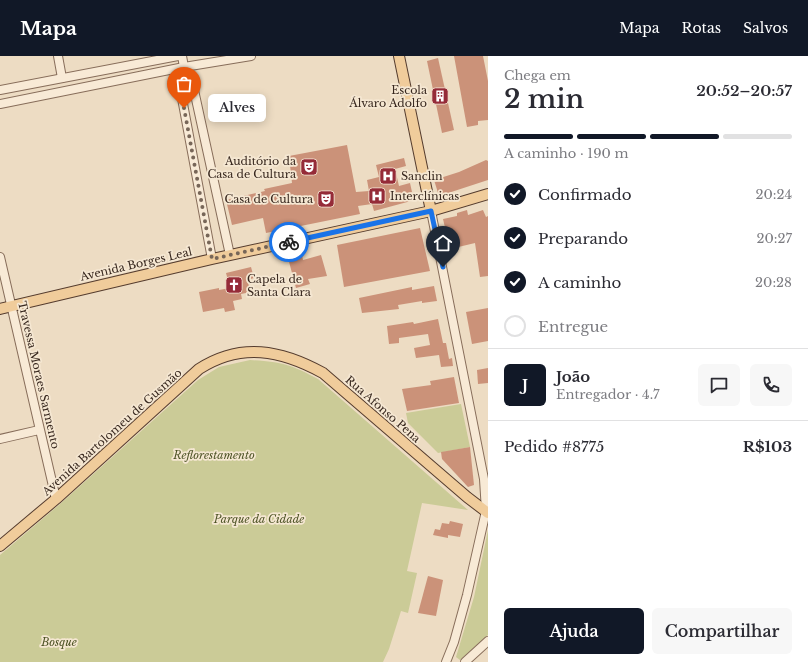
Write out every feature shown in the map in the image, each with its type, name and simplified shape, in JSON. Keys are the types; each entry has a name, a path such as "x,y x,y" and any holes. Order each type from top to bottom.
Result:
{"main road":[{"path":"399,56 431,211"},
{"name":"Avenida Borges Leal","path":"0,309 212,259 431,211 488,194"},
{"name":"Rua Afonso Pena","path":"249,352 281,355 301,360 323,373 466,497 487,512"},
{"name":"Avenida Bartolomeu de Gusmão","path":"0,546 56,499 199,369 222,356 249,352"}],"street":[{"path":"58,56 62,78"},
{"path":"0,90 178,56"},
{"path":"182,56 184,67 194,90 230,255"},
{"path":"0,104 184,67 251,56"},
{"path":"184,67 181,92 212,259"},
{"path":"99,71 102,83"},
{"path":"34,83 36,96"},
{"path":"431,211 484,479 487,512 468,595 454,642 446,662"},
{"name":"Travessa Moraes Sarmento","path":"0,257 56,499"},
{"path":"0,439 39,430"},
{"path":"465,662 488,641"}],"green space":[{"name":"Parque da Cidade","path":"250,360 286,365 318,379 468,510 422,503 407,571 417,573 408,613 401,611 389,649 383,662 0,662 0,555 60,504 198,380 219,367"},
{"path":"461,404 470,447 438,453 408,423 406,413"},
{"path":"488,530 488,635 460,660 456,657 474,597"}],"building":[{"path":"454,56 483,56 488,81 488,120 478,121 478,125 467,127"},
{"name":"Escola Álvaro Adolfo","path":"438,58 454,130 442,133 427,61"},
{"path":"347,145 356,192 369,191 367,180 379,177 376,165 404,158 406,166 395,169 399,186 410,183 412,192 409,193 411,201 374,211 372,204 358,206 360,214 266,233 263,218 232,225 226,200 292,183 289,156"},
{"path":"486,160 488,161 488,180 439,196 434,180 459,172"},
{"path":"467,210 468,215 483,210 486,217 488,216 488,276 480,277 475,243 450,249 443,219 457,216 457,213"},
{"path":"420,228 430,271 344,287 337,245"},
{"path":"302,255 303,260 321,255 327,276 308,279 310,284 296,288 288,258"},
{"path":"251,267 254,278 247,280 251,292 241,294 242,299 233,301 235,310 225,312 224,308 203,312 199,292 219,288 219,290 230,288 226,273"},
{"path":"434,286 437,301 422,303 422,301 398,305 399,309 362,313 359,298 412,287 412,290"},
{"path":"488,308 488,341 472,344 466,312"},
{"path":"438,319 443,343 446,343 449,359 452,358 453,366 441,367 439,355 416,358 414,348 430,345 428,334 399,338 399,343 389,344 387,326 413,322 414,324"},
{"path":"488,368 488,383 478,384 477,370"},
{"path":"454,377 459,403 407,411 402,389 431,385 430,381"},
{"path":"470,447 474,485 468,487 442,459 441,452"},
{"path":"450,521 463,524 460,537 448,535 448,538 433,535 435,529 440,530 442,523 449,524"},
{"path":"428,576 443,580 436,616 418,613"}],"way so far":[{"path":"184,108 212,259 289,242"}],"place":[{"name":"Escola Álvaro Adolfo","path":"440,96"},
{"name":"Alves","path":"184,108"},
{"name":"Auditório da Casa de Cultura","path":"309,167"},
{"name":"Sanclin","path":"388,176"},
{"name":"Interclínicas","path":"377,196"},
{"name":"Casa de Cultura","path":"326,199"},
{"name":"Capela de Santa Clara","path":"234,285"}],"route":[{"path":"289,242 431,211 443,267"}],"park label":[{"name":"Reflorestamento","path":"214,455"},
{"name":"Bosque","path":"59,642"}]}
